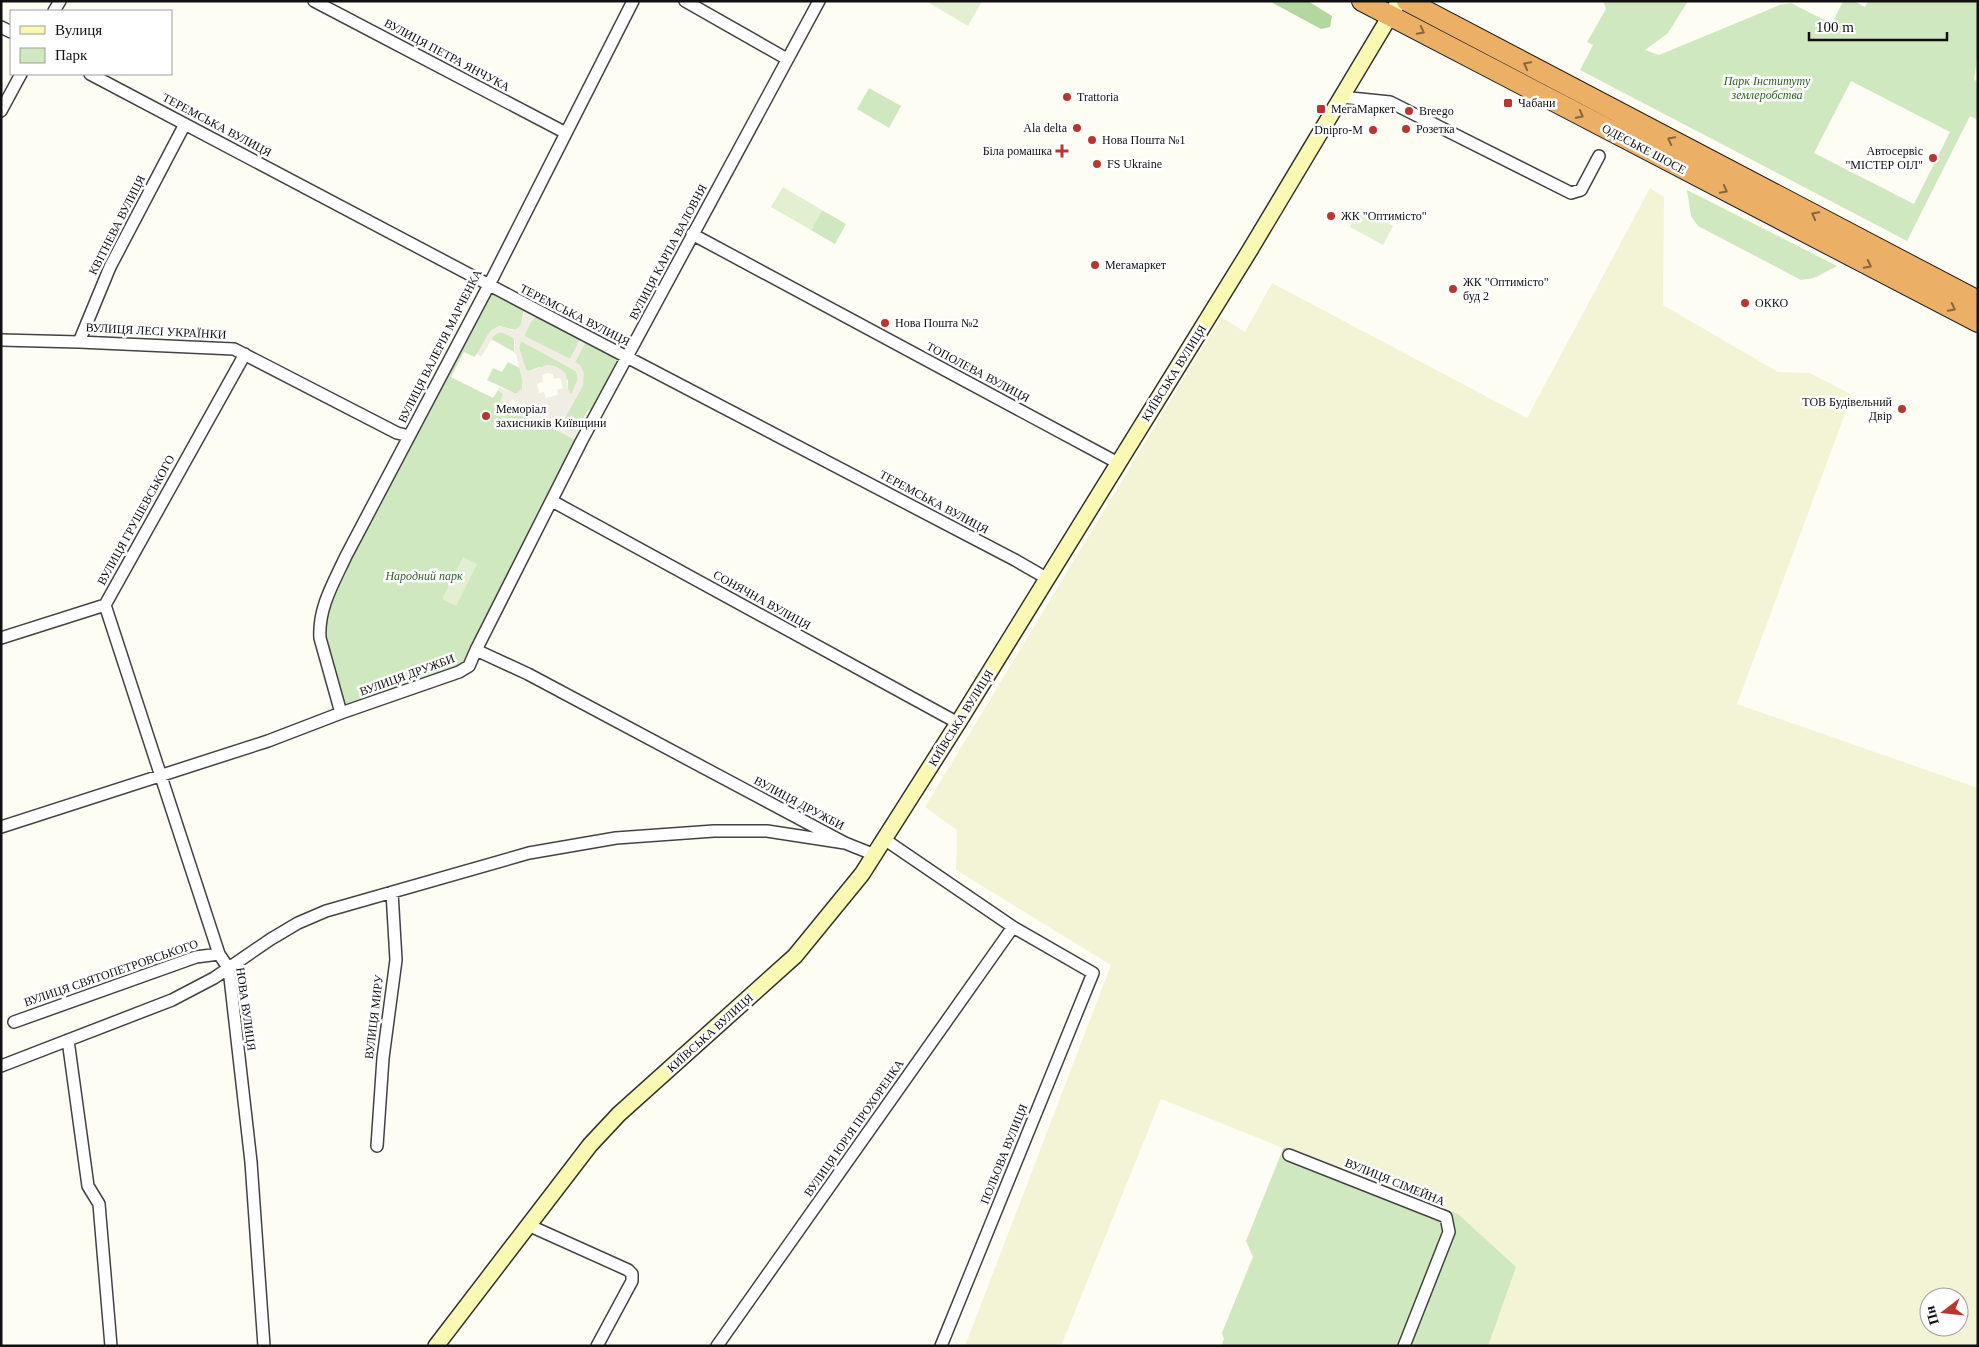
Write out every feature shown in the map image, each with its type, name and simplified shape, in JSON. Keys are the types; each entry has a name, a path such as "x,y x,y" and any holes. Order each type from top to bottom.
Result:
{"highway":[{"name":"ОДЕСЬКЕ ШОСЕ","path":"1362,1 1394,8 1931,287"},
{"name":"ОДЕСЬКЕ ШОСЕ","path":"1408,1 1931,287"},
{"path":"1931,287 1978,301"},
{"path":"1931,287 1978,322"}],"street":[{"name":"ВУЛИЦЯ ПЕТРА ЯНЧУКА","path":"314,1 566,133"},
{"name":"ВУЛИЦЯ ВАЛЕРІЯ МАРЧЕНКА","path":"341,713 320,638 319,626 327,597 346,556 488,285 633,1"},
{"path":"685,1 787,58"},
{"name":"ВУЛИЦЯ КАРПА ВАЛОВНЯ","path":"476,650 581,442 819,1"},
{"name":"КИЇВСЬКА ВУЛИЦЯ","path":"436,1346 590,1145 619,1114 796,956 862,874 1048,579 1250,250 1394,8"},
{"path":"1,111 20,75"},
{"name":"ТЕРЕМСЬКА ВУЛИЦЯ","path":"92,75 488,285 1006,555 1048,579"},
{"path":"1341,96 1390,102 1571,193 1581,190 1599,156"},
{"name":"КВІТНЕВА ВУЛИЦЯ","path":"79,342 110,267 185,124"},
{"name":"ТОПОЛЕВА ВУЛИЦЯ","path":"692,234 1118,463"},
{"name":"ВУЛИЦЯ ЛЕСІ УКРАЇНКИ","path":"1,340 234,349 397,432 409,436"},
{"name":"ВУЛИЦЯ ГРУШЕВСЬКОГО","path":"1,638 105,605 245,354"},
{"name":"СОНЯЧНА ВУЛИЦЯ","path":"552,502 958,723"},
{"name":"НОВА ВУЛИЦЯ","path":"105,605 219,954 229,969 251,1162 264,1346"},
{"name":"ВУЛИЦЯ ДРУЖБИ","path":"1,827 268,741 341,713 459,672 469,666 476,650 528,674 845,843"},
{"path":"1,1066 172,1000 193,990 229,969 271,939 298,923 326,911 529,853 616,838 714,831 767,831 845,843 875,855"},
{"path":"884,840 1013,927"},
{"name":"ВУЛИЦЯ МИРУ","path":"377,1146 383,1058 396,960 392,892"},
{"name":"ПОЛЬОВА ВУЛИЦЯ","path":"941,1346 1093,973 1013,927"},
{"name":"ВУЛИЦЯ ЮРІЯ ПРОХОРЕНКА","path":"717,1346 1013,927"},
{"name":"ВУЛИЦЯ СВЯТОПЕТРОВСЬКОГО","path":"14,1022 196,957 219,954"},
{"path":"68,1040 88,1186 99,1204 111,1346"},
{"name":"ВУЛИЦЯ СІМЕЙНА","path":"1289,1155 1446,1217 1449,1232 1404,1346"},
{"path":"528,1225 628,1270 632,1274 632,1281 596,1346"}],"green space":[{"path":"926,1 982,1 968,26"},
{"path":"1269,1 1308,1 1332,16 1330,27 1321,29"},
{"name":"Парк Інституту землеробства","path":"1603,1 1688,1 1668,33 1645,50 1659,55 1780,5 1791,3 1832,24 1843,1 1854,1 1865,7 1868,1 1978,1 1978,53 1974,79 1978,83 1978,120 1970,116 1907,241 1580,70 1593,45 1587,42 1606,9","holes":["1851,81 1950,132 1914,204 1814,153"]},
{"path":"869,88 901,106 889,128 857,109"},
{"path":"783,187 822,210 811,230 771,207"},
{"path":"1650,188 1664,197 1663,305 1778,372 1810,373 1852,395 1737,704 1978,788 1978,1346 1221,1346 1224,1339 1222,1333 1253,1257 1246,1241 1283,1148 1161,1099 1061,1346 965,1346 1111,965 956,870 957,830 925,807 1221,317 1245,332 1272,283 1527,418"},
{"path":"1687,190 1837,266 1814,278 1801,280 1698,226 1691,216"},
{"path":"1360,208 1393,226 1383,245 1350,227"},
{"path":"822,210 846,224 835,244 811,230"},
{"name":"Народний парк","path":"493,294 524,309 521,326 515,330 499,326 494,329 474,357 464,352 451,377 493,398 498,390 503,394 501,402 578,441 464,662 457,668 354,705 347,705 343,702 325,637 325,622 330,602 346,573 349,558 487,297"},
{"path":"537,315 581,338 570,359 524,336 530,323"},
{"path":"498,332 505,333 514,338 514,352 491,339"},
{"path":"521,341 576,371 578,379 571,395 568,389 568,380 539,367 529,371 526,370 519,348"},
{"path":"586,341 620,359 594,410 588,410 578,429 572,431 561,425 583,385 575,362"},
{"path":"508,362 520,368 523,378 522,389 516,394 487,380 493,368 502,372"},
{"path":"463,557 477,564 456,606 442,599"},
{"path":"1284,1147 1458,1214 1516,1267 1488,1346 1221,1346 1224,1339 1222,1333 1253,1257 1246,1241"}],"shaded area":[{"path":"524,309 537,315 530,323 524,336 570,359 581,338 586,341 575,362 580,365 584,373 583,385 561,425 572,431 577,429 588,410 594,410 578,441 517,410 520,404 512,399 508,406 500,402 503,394 498,390 499,387 516,394 522,389 523,384 514,352 515,341 512,337 501,332 495,334 481,357 477,354 488,334 493,329 501,326 511,330 518,329 523,320","holes":["521,341 576,371 578,379 571,395 568,389 566,374 555,366 547,365 529,371 526,370 519,348","546,373 553,374 554,379 560,378 563,388 557,390 558,395 546,398 544,392 539,393 537,384 543,382 542,376"]}],"place":[{"name":"Trattoria","path":"1067,97"},
{"name":"Чабани","path":"1508,103"},
{"name":"МегаМаркет","path":"1321,109"},
{"name":"Breego","path":"1409,111"},
{"name":"Ala delta","path":"1077,128"},
{"name":"Розетка","path":"1406,129"},
{"name":"Dnipro-M","path":"1373,130"},
{"name":"Нова Пошта №1","path":"1092,140"},
{"name":"Біла ромашка","path":"1062,151"},
{"name":"Автосервіс \"МІСТЕР ОІЛ\"","path":"1933,158"},
{"name":"FS Ukraine","path":"1097,164"},
{"name":"ЖК \"Оптимісто\"","path":"1331,216"},
{"name":"Мегамаркет","path":"1095,265"},
{"name":"ЖК \"Оптимісто\" буд 2","path":"1453,289"},
{"name":"ОККО","path":"1745,303"},
{"name":"Нова Пошта №2","path":"885,323"},
{"name":"ТОВ Будівельний Двір","path":"1902,409"},
{"name":"Меморіал захисників Київщини","path":"486,416"}]}
